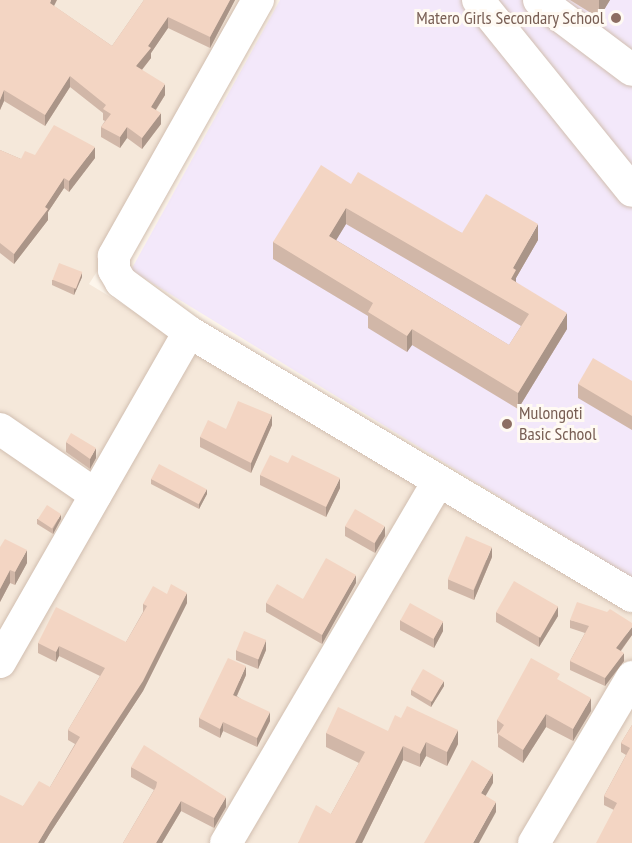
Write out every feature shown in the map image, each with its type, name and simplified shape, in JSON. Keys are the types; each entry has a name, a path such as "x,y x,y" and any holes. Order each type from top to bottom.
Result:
{"street":[{"path":"258,0 114,256 114,270 121,282 189,332 437,483 632,596"},
{"path":"478,0 632,191"},
{"path":"539,0 632,70"},
{"path":"0,662 189,332"},
{"path":"0,429 96,495"},
{"path":"226,843 437,483"},
{"path":"534,843 632,678"}],"shaded area":[{"path":"0,0 269,0 89,284 632,611 632,843 0,843"},
{"name":"Mulongoti Basic School","path":"280,0 632,0 632,578 131,270"}],"building":[{"path":"0,0 51,0 50,3 112,46 144,0 230,0 210,37 168,17 148,46 151,48 136,66 165,84 151,107 161,113 142,138 127,127 120,137 101,127 111,114 103,109 106,105 70,76 45,115 4,90 0,100"},
{"path":"54,125 95,147 69,181 64,178 45,207 48,209 14,254 0,243 0,150 21,159 25,151 35,155"},
{"path":"321,165 351,184 358,172 462,233 486,194 538,224 513,268 516,270 511,279 567,313 518,393 412,329 407,336 368,312 373,303 273,242","holes":["346,208 529,314 509,345 329,236"]},
{"path":"59,263 82,272 76,289 53,280"},
{"path":"593,358 632,381 632,416 578,384"},
{"path":"238,401 272,415 251,463 200,437 208,420 226,429"},
{"path":"71,433 96,448 90,459 66,442"},
{"path":"270,455 288,463 292,455 340,478 326,507 260,475"},
{"path":"159,464 207,489 199,504 151,479"},
{"path":"47,505 61,514 52,529 38,519"},
{"path":"355,509 384,526 374,543 345,526"},
{"path":"466,536 492,547 473,590 448,579"},
{"path":"5,539 27,550 15,572 10,570 0,589 0,547"},
{"path":"326,558 356,575 322,635 266,603 277,584 303,599"},
{"path":"514,581 558,606 540,638 496,612"},
{"path":"171,584 187,593 143,681 38,843 0,843 0,795 23,806 39,781 50,787 80,737 68,730 105,668 59,646 56,652 38,643 56,607 126,642 147,606 143,604 153,586 167,594"},
{"path":"577,602 607,612 610,609 632,623 632,627 616,648 624,653 605,678 570,661 589,626 570,620"},
{"path":"410,603 443,621 434,639 400,620"},
{"path":"244,631 266,640 258,659 236,650"},
{"path":"228,658 246,666 233,695 270,712 257,738 223,722 220,729 199,718"},
{"path":"531,658 560,674 557,679 591,698 573,729 546,714 523,750 498,734 504,725 497,720"},
{"path":"423,669 444,681 432,702 411,690"},
{"path":"407,706 458,730 447,752 426,742 420,754 403,746 355,843 298,843 316,805 331,814 365,752 326,733 338,707 388,731 395,715 401,718"},
{"path":"632,725 632,843 596,843 617,803 604,796 630,748 621,743"},
{"path":"144,745 226,797 214,818 181,801 156,843 123,843 156,787 157,782 131,767"},
{"path":"472,760 493,773 481,793 496,802 473,843 424,843"}],"place":[{"name":"Matero Girls Secondary School","path":"616,18"},
{"name":"Mulongoti Basic School","path":"507,424"}]}
